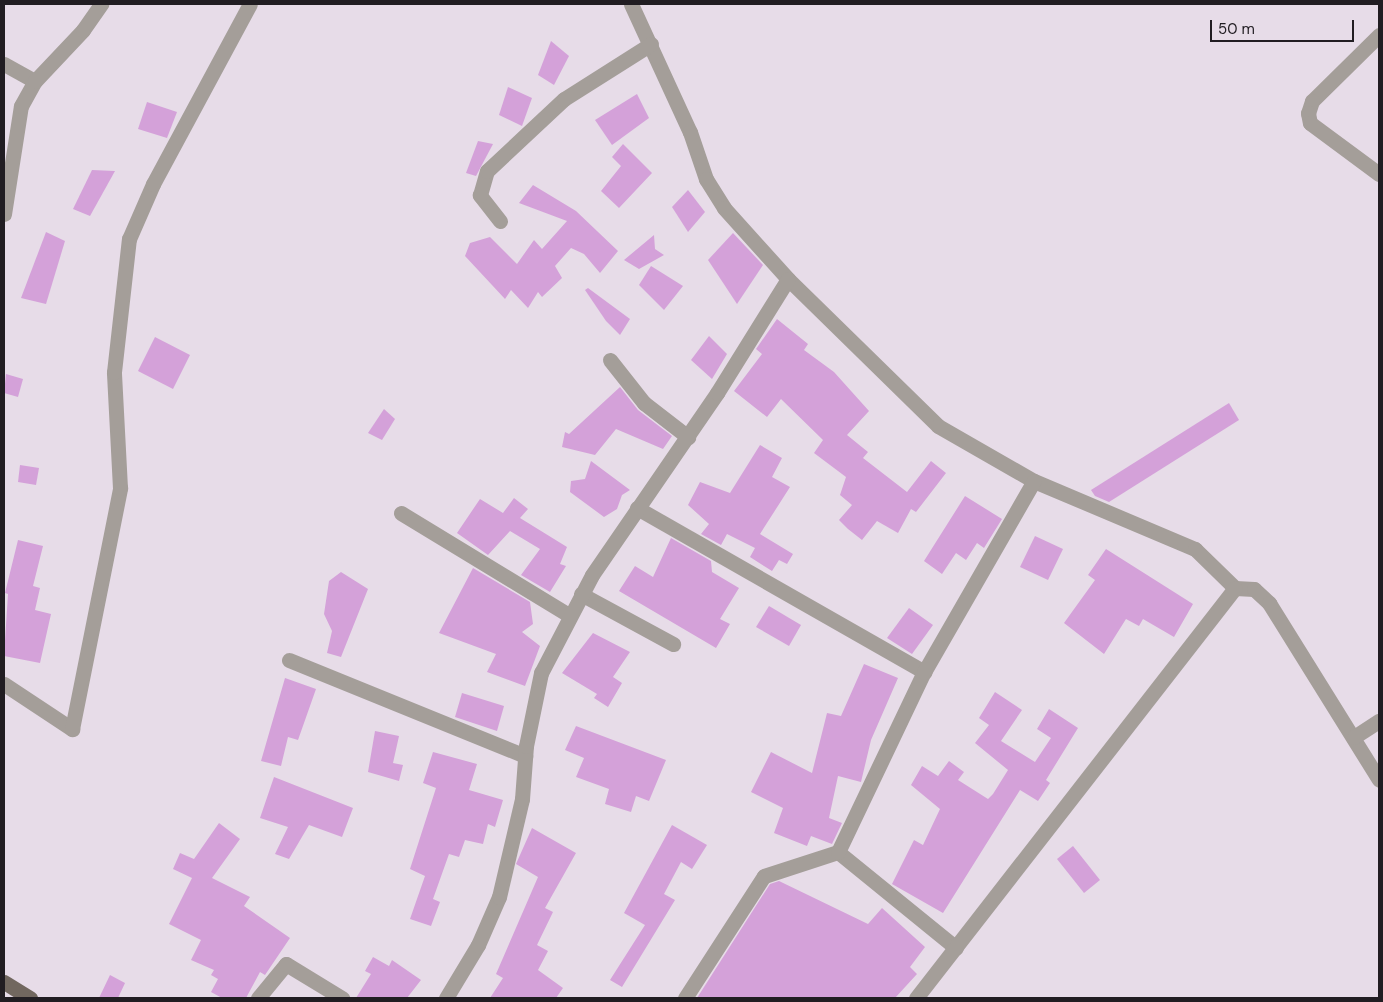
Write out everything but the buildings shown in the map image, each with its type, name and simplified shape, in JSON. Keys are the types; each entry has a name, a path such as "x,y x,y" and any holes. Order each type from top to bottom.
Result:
{"main road":[{"path":"4,982 30,998"}],"street":[{"path":"4,214 10,194 15,124 35,81 83,30 101,4"},
{"path":"4,684 72,729 120,488 114,372 129,239 153,184 249,4"},
{"path":"631,4 650,44 706,179 724,208 788,279 938,426 1034,481 1195,550 1235,588 1254,589 1270,603 1379,780"},
{"path":"1379,35 1312,102 1308,113 1310,123 1379,174"},
{"path":"500,221 480,195 487,171 564,99 650,44"},
{"path":"4,64 35,81"},
{"path":"454,996 499,897 522,799 525,756 541,673 580,594 637,508 688,437 788,279"},
{"path":"610,360 644,403 688,437"},
{"path":"685,998 764,876 838,852 924,672 1034,481"},
{"path":"637,508 924,672"},
{"path":"401,514 569,615"},
{"path":"916,998 1235,588"},
{"path":"580,594 673,644"},
{"path":"289,660 525,756"},
{"path":"1354,737 1379,721"},
{"path":"838,852 956,948"},
{"path":"258,998 286,964 342,998"}]}
